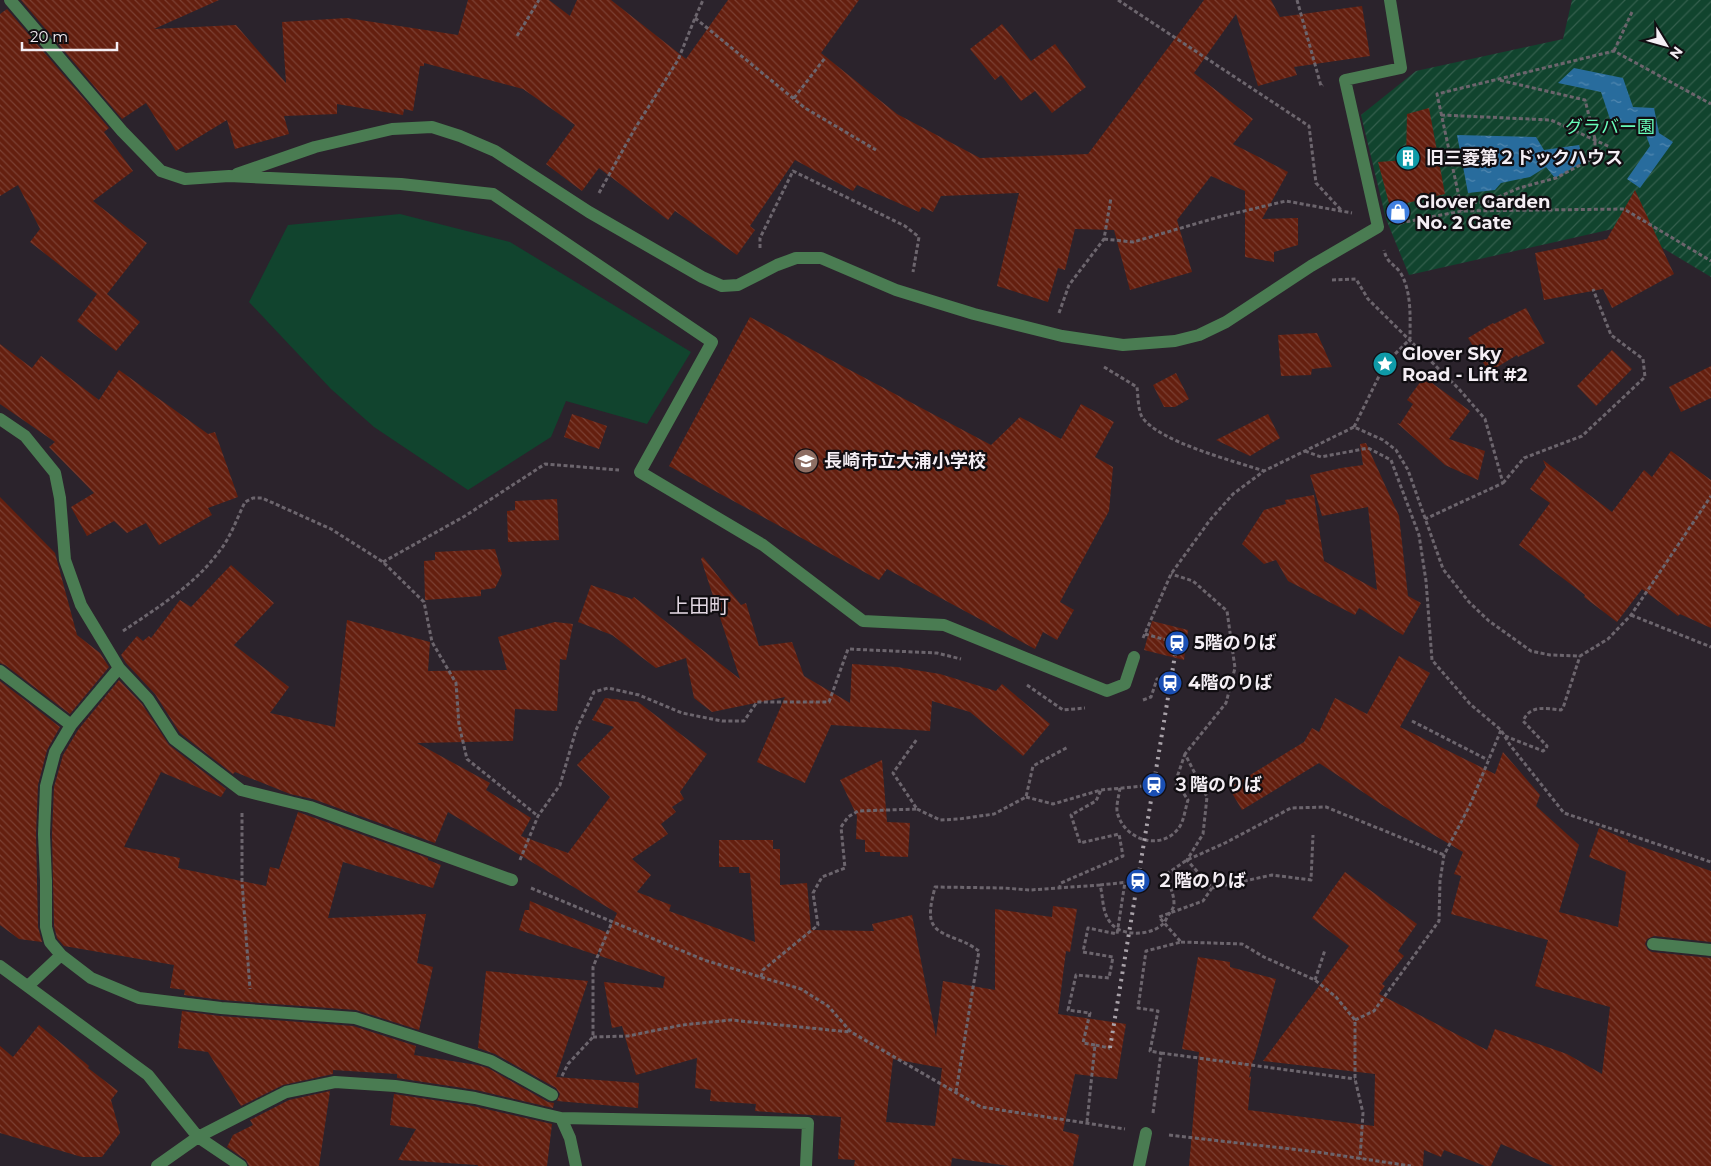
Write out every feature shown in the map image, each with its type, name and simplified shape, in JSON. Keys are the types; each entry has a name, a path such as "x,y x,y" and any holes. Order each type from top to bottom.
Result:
{"street":[{"path":"10,0 122,131 162,171 185,179 230,176 401,184 493,194 712,342 640,472 763,545 863,622 944,625 1107,692 1125,684 1134,657"},
{"path":"230,176 315,147 392,129 432,127 460,136 494,151 589,212 702,277 722,286 738,285 777,265 796,258 821,258 896,290 974,314 1052,334 1123,345 1175,341 1199,336 1226,322 1377,222 1345,80 1401,68 1390,0"},
{"path":"0,419 25,436 55,473 60,498 65,560 81,605 120,668 148,699 174,739 241,790 310,807 512,880"},
{"path":"120,668 71,725 55,752 46,786 44,834 46,927 50,942 61,955 91,978 139,998 252,1011 355,1018 491,1061 552,1095"},
{"path":"0,671 71,725"},
{"path":"1652,944 1711,950"},
{"path":"28,986 61,955"},
{"path":"0,966 148,1075 198,1137 241,1166"},
{"path":"157,1166 198,1137 286,1092 335,1082 395,1086 475,1098 561,1118 808,1123 806,1166"},
{"path":"561,1118 570,1138 576,1166"},
{"path":"1139,1166 1148,1133"}],"path":[{"path":"517,36 540,0"},
{"path":"589,212 634,130 678,60 704,0"},
{"path":"1118,0 1309,126 1316,183 1342,211"},
{"path":"1296,0 1321,86"},
{"path":"1614,51 1632,12"},
{"path":"695,18 805,108 876,150"},
{"path":"1462,210 1437,94 1614,51 1711,104"},
{"path":"794,98 825,58"},
{"path":"1460,203 1487,202 1519,188 1556,178 1595,156 1595,139 1584,100 1498,79"},
{"path":"1441,115 1551,120 1610,147"},
{"path":"790,260 782,242 759,249 760,238 793,170 905,226 919,236 913,273"},
{"path":"1052,334 1069,285 1104,239 1111,198"},
{"path":"1104,239 1133,242 1219,217 1286,201 1342,211 1377,222 1462,210 1624,209 1711,261"},
{"path":"1134,657 1171,574 1210,520 1233,494 1264,471 1354,427 1385,364 1410,339 1410,311 1405,284 1399,272 1386,260 1377,222"},
{"path":"1311,266 1331,280 1356,279 1368,299 1459,388 1485,419 1503,483"},
{"path":"1425,519 1503,483 1524,458 1582,436 1645,378 1643,359 1611,335 1593,289"},
{"path":"1103,366 1137,387 1141,416 1157,432 1208,453 1264,471"},
{"path":"1354,427 1382,440 1396,450 1408,470 1443,569 1469,602 1489,621 1531,651 1550,655 1580,656 1608,638 1631,615 1711,496"},
{"path":"1305,451 1321,457 1368,448 1391,460 1419,535 1426,581 1432,660 1470,704 1500,730 1564,813 1711,862"},
{"path":"383,562 465,516 545,464 640,472"},
{"path":"104,644 172,598 197,577 220,552 245,502 253,498 262,498 331,529 383,562 424,602 432,642 456,683 459,725 467,759 538,816"},
{"path":"1120,788 1117,814 1124,827 1134,836 1147,842 1164,839 1177,830 1184,816 1188,800 1175,784 1186,754 1226,703 1235,668 1227,611 1193,581 1171,574"},
{"path":"1631,615 1711,647"},
{"path":"1145,634 1177,643"},
{"path":"848,650 828,702 757,702 744,721 722,721 682,713 639,695 608,688 594,692 576,730 560,785 538,816 512,880 704,960 801,989 828,1006 852,1032 981,1107 1088,1122 1148,1133 1411,1166"},
{"path":"1504,736 1543,751 1546,749 1547,746 1523,722 1526,714 1533,709 1561,710 1563,708 1580,656"},
{"path":"1140,700 1151,698 1157,679 1170,684"},
{"path":"1412,721 1488,760"},
{"path":"1355,1020 1374,1011 1439,921 1440,882 1444,855 1470,805 1500,730"},
{"path":"917,740 893,773 917,809"},
{"path":"1026,797 1033,766 1068,747"},
{"path":"1186,754 1208,797 1203,834 1187,860"},
{"path":"761,977 763,970 818,926 813,894 822,877 845,868 840,827 848,817 858,811 917,809 940,820 959,819 994,814 1026,797 1053,804 1100,790 1154,785"},
{"path":"241,790 242,882 252,1011"},
{"path":"1059,889 1061,883 1123,856 1119,834 1080,842 1071,815 1096,801 1100,790"},
{"path":"1100,884 1104,911 1108,920 1119,930 1135,933 1148,932 1163,924 1174,907 1172,891 1165,875 1187,860 1225,843 1291,808 1326,807 1444,855"},
{"path":"1182,942 1159,917 1203,901 1212,888 1272,875 1311,880 1313,835"},
{"path":"1187,860 1212,888"},
{"path":"956,1092 979,951 935,928 931,919 935,887 1030,890 1138,881"},
{"path":"1110,1048 1083,1043 1090,1013 1068,1010 1076,975 1109,978 1113,957 1083,952 1088,928 1116,934 1125,882"},
{"path":"552,1095 568,1064 593,1037 593,967 612,922"},
{"path":"1355,1079 1150,1051 1158,1012 1138,1008 1146,951 1182,942 1242,944 1264,957 1315,980 1336,997 1355,1020 1355,1079 1363,1113 1360,1159"},
{"path":"1315,980 1325,950"},
{"path":"593,1037 628,1036 682,1025 730,1020 852,1032"},
{"path":"1088,1122 1095,1045"},
{"path":"1148,1133 1161,1053"}],"green space":[{"name":"グラバー園","path":"1572,0 1711,0 1711,277 1626,226 1409,275 1386,219 1361,115 1416,71 1563,39"},
{"path":"400,214 510,242 691,352 647,424 566,401 551,437 468,490 374,427 331,389 249,302 288,225"}],"water":[{"path":"1574,68 1623,78 1633,107 1654,108 1659,133 1673,142 1640,188 1627,179 1650,146 1642,124 1611,122 1601,92 1558,83"},
{"path":"1457,135 1536,137 1544,150 1579,145 1584,162 1555,178 1546,167 1530,177 1501,183 1495,190 1468,193"}],"building":[{"path":"21,0 219,0 154,29 236,25 286,83 282,22 347,18 458,35 468,0 549,0 570,16 577,0 611,0 686,59 728,0 859,0 821,53 897,114 980,158 1088,154 1204,0 1271,0 1280,17 1362,6 1370,56 1294,67 1297,75 1258,86 1236,14 1194,73 1253,119 1233,144 1288,172 1262,219 1298,218 1298,245 1274,252 1274,262 1245,257 1245,191 1211,176 1177,220 1192,272 1130,290 1114,230 1075,229 1065,270 1058,268 1048,302 997,286 1019,193 941,196 933,212 922,207 919,212 857,185 853,191 795,160 750,226 755,230 737,255 675,211 668,220 599,168 582,191 546,164 575,125 523,89 424,63 424,66 420,66 413,111 404,109 403,115 337,104 337,114 284,116 289,134 235,149 227,120 176,151 146,103 122,119"},
{"path":"7,9 109,128 104,132 133,171 93,201 147,243 107,294 140,322 116,351 77,321 97,294 30,242 40,229 18,185 0,196 0,14"},
{"path":"1002,24 1031,61 1055,44 1086,87 1052,113 1035,91 1021,101 1001,75 995,80 970,49"},
{"name":"旧三菱第２ドックハウス","path":"1429,108 1445,194 1390,207 1378,162 1406,160 1407,114"},
{"path":"1635,190 1674,274 1612,308 1603,289 1544,300 1535,253 1607,239"},
{"path":"1526,308 1545,343 1518,357 1517,355 1489,372 1468,338 1493,323"},
{"path":"750,317 991,445 1020,417 1061,439 1081,404 1114,422 1095,457 1113,467 1109,511 1060,602 1074,610 1057,640 1043,632 1035,649 887,569 879,580 669,466"},
{"path":"1317,333 1332,367 1312,369 1311,375 1281,376 1278,335"},
{"path":"0,344 32,368 41,356 99,400 119,370 208,434 215,432 238,497 208,508 212,515 159,545 146,523 127,533 114,521 87,536 71,507 94,493 49,447 55,442 0,404"},
{"path":"1612,350 1632,369 1596,406 1577,386"},
{"path":"1711,366 1711,398 1681,412 1669,387"},
{"path":"1176,373 1189,399 1175,407 1164,407 1153,385"},
{"path":"1424,377 1470,411 1449,439 1485,451 1478,480 1445,465 1397,423 1400,424 1413,404 1407,400"},
{"path":"572,414 607,426 599,449 564,437"},
{"path":"1268,414 1280,438 1250,456 1216,440"},
{"path":"1366,443 1399,516 1408,596 1421,603 1403,635 1359,608 1355,615 1288,581 1276,560 1264,564 1242,544 1264,510 1286,504 1285,500 1314,495 1324,561 1377,590 1368,507 1322,516 1310,475 1363,465 1360,444"},
{"path":"1671,451 1711,480 1711,628 1680,614 1678,616 1642,589 1617,622 1519,545 1550,503 1530,489 1546,467 1543,460 1612,512 1644,470 1652,477"},
{"path":"0,497 55,553 77,635 100,653 109,667 70,714 0,663"},
{"path":"557,499 559,540 508,542 507,511 515,510 515,501"},
{"path":"495,549 502,574 495,588 481,590 481,596 425,600 424,561 435,560 435,552"},
{"path":"703,557 741,605 746,603 759,646 792,642 804,676 850,703 852,664 897,667 940,674 996,691 1002,684 1050,724 1023,756 970,712 932,701 930,731 831,725 805,783 757,762 785,697 712,712 694,698 686,658 656,668 612,635 578,622 591,585 632,599 634,597 740,679 701,559"},
{"path":"231,565 274,603 234,645 289,687 270,713 335,727 347,620 430,642 428,671 507,670 498,637 555,622 573,624 566,660 560,659 557,711 515,709 513,741 417,743 490,783 486,790 531,818 521,836 568,853 610,797 577,765 614,727 592,720 605,698 638,702 707,754 680,792 684,799 672,807 676,812 661,824 668,834 632,859 651,875 637,892 671,905 669,911 755,942 750,873 739,873 739,867 719,867 719,840 773,840 773,849 780,849 780,885 807,883 811,930 874,931 872,924 912,915 936,1037 943,981 995,990 995,909 1052,917 1053,906 1077,909 1070,952 1066,951 1058,1014 1126,1024 1117,1079 1075,1074 1063,1131 1079,1135 1073,1166 1010,1166 952,1158 951,1166 854,1166 855,1160 838,1159 841,1117 755,1111 756,1104 710,1101 711,1090 695,1088 697,1058 636,1075 622,1026 612,1028 604,982 663,988 665,977 600,956 599,950 597,955 519,930 525,910 529,910 530,901 608,933 617,913 448,812 435,843 313,799 290,794 235,772 233,774 180,733 155,694 121,655 137,636 143,641 149,636 151,638 180,600 191,607","holes":["893,1059 942,1068 935,1126 886,1122"]},
{"path":"1152,621 1188,630 1184,660 1144,650"},
{"path":"1399,656 1430,673 1400,727 1495,774 1503,752 1540,795 1536,806 1579,845 1559,912 1618,927 1626,872 1589,857 1599,828 1628,840 1628,842 1711,871 1711,942 1654,936 1647,939 1645,944 1648,950 1652,952 1711,958 1711,1166 1553,1166 1501,1144 1491,1166 1485,1166 1444,1150 1441,1157 1424,1150 1423,1166 1189,1166 1199,1052 1182,1049 1198,957 1230,962 1230,967 1276,979 1249,1078 1251,1076 1248,1110 1374,1126 1375,1074 1263,1061 1349,946 1312,918 1345,872 1417,924 1398,951 1404,956 1382,984 1385,986 1379,994 1487,1050 1495,1029 1567,1054 1602,1074 1610,1007 1535,986 1548,940 1451,914 1461,876 1454,874 1463,852 1384,806 1319,763 1242,810 1229,788 1304,742 1312,728 1319,732 1335,698 1367,714"},
{"path":"119,680 142,704 169,745 226,789 221,797 161,772 124,847 180,858 178,868 266,886 270,867 279,869 298,812 428,858 428,860 441,865 433,888 343,862 328,918 426,914 417,963 433,967 419,1030 356,1010 222,1000 184,995 185,990 170,988 174,965 64,946 57,938 54,926 52,834 54,787 63,755 78,730"},
{"path":"0,681 60,727 47,750 38,785 36,834 38,927 42,942 19,939 0,925"},
{"path":"882,760 887,822 910,823 908,857 880,856 880,852 865,852 865,840 856,839 857,816 840,780"},
{"path":"486,971 588,981 556,1077 639,1083 638,1108 557,1101 560,1094 556,1088 495,1054 478,1048"},
{"path":"182,1011 220,1016 353,1026 416,1046 414,1055 488,1068 548,1102 554,1103 553,1108 476,1090 397,1078 397,1074 333,1070 333,1074 283,1085 241,1106 208,1052 178,1048"},
{"path":"39,1025 89,1066 88,1068 118,1091 111,1100 120,1133 102,1157 82,1157 0,1133 0,1046 13,1057"},
{"path":"330,1091 319,1166 249,1166 246,1160 227,1147 233,1135 253,1125 250,1120 289,1100"},
{"path":"394,1094 473,1106 552,1124 547,1166 478,1166 398,1160 416,1129 390,1125"}],"railway":[{"path":"1110,1048 1177,643"}],"place":[{"name":"旧三菱第２ドックハウス","path":"1408,158"},
{"name":"Glover Garden No. 2 Gate","path":"1398,212"},
{"name":"Glover Sky Road - Lift #2","path":"1385,364"},
{"name":"長崎市立大浦小学校","path":"806,461"},
{"name":"5階のりば","path":"1177,643"},
{"name":"4階のりば","path":"1170,683"},
{"name":"３階のりば","path":"1154,785"},
{"name":"２階のりば","path":"1138,881"}],"district":[{"name":"上田町","path":"699,606"}]}
